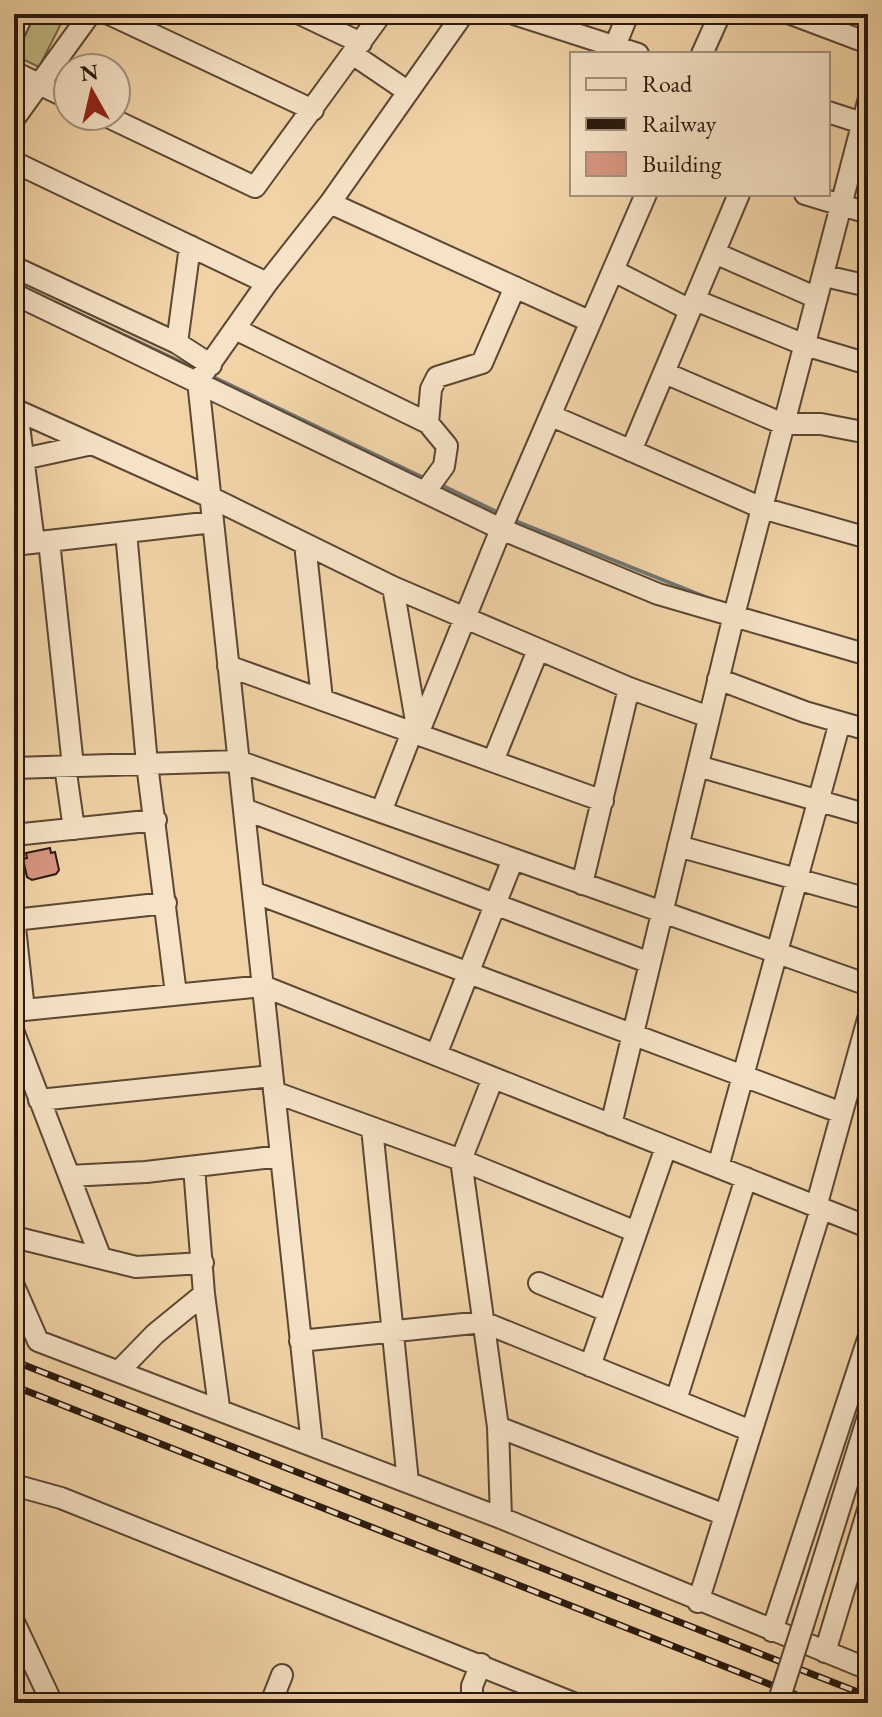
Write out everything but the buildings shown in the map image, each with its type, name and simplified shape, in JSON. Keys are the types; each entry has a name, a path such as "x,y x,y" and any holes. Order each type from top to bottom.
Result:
{"street":[{"path":"14,33 23,14"},
{"path":"14,119 90,14"},
{"path":"109,14 313,110"},
{"path":"300,14 358,49 407,91"},
{"path":"132,128 255,187 381,14"},
{"path":"312,1445 210,497 204,373 267,283 330,203 463,14"},
{"path":"514,14 632,52"},
{"path":"615,46 628,14"},
{"path":"703,52 720,14"},
{"path":"791,14 868,43"},
{"path":"14,72 52,90"},
{"path":"611,1125 733,619 865,124 868,102"},
{"path":"830,113 865,124"},
{"path":"14,162 267,283"},
{"path":"381,812 645,196"},
{"path":"631,451 738,196"},
{"path":"812,196 868,213"},
{"path":"330,203 589,321"},
{"path":"177,343 190,246"},
{"path":"715,253 817,298"},
{"path":"14,267 177,343 204,373"},
{"path":"614,271 692,305 868,364"},
{"path":"825,276 868,286"},
{"path":"428,423 431,389 437,377 482,363 515,287"},
{"path":"14,294 204,373 425,492 501,529 658,594 733,619 868,655"},
{"path":"235,329 428,423 447,446 444,466 425,492"},
{"path":"665,373 783,424 821,424 868,433"},
{"path":"74,829 69,766 19,461 16,410 210,497 393,587 629,688 709,717"},
{"path":"552,416 762,508 868,538"},
{"path":"19,461 92,444"},
{"path":"32,543 213,522"},
{"path":"126,532 147,764 176,994"},
{"path":"305,544 322,699"},
{"path":"393,587 415,733"},
{"path":"493,761 538,650"},
{"path":"228,666 603,801"},
{"path":"718,679 868,730"},
{"path":"582,884 629,688"},
{"path":"718,1167 840,722"},
{"path":"14,768 238,761 868,985"},
{"path":"698,766 868,815"},
{"path":"244,809 650,963"},
{"path":"14,835 156,820"},
{"path":"678,846 868,899"},
{"path":"436,1055 513,859"},
{"path":"253,892 842,1113"},
{"path":"166,903 14,919 19,1011 263,986 868,1227"},
{"path":"698,1602 819,1208 868,1019"},
{"path":"14,1033 100,1256"},
{"path":"493,1078 461,1160 498,1427 501,1518"},
{"path":"39,1100 273,1084 372,1128 461,1160 634,1231"},
{"path":"372,1128 408,1482"},
{"path":"590,1366 634,1231 666,1147"},
{"path":"69,1176 194,1167 281,1156"},
{"path":"194,1167 204,1294 219,1407"},
{"path":"676,1400 746,1178"},
{"path":"14,1237 136,1267 203,1263"},
{"path":"539,1283 607,1311"},
{"path":"14,1286 38,1341 219,1407 501,1518 698,1602 868,1669"},
{"path":"120,1370 155,1334 204,1294"},
{"path":"300,1341 483,1322 751,1431"},
{"path":"772,1631 868,1339"},
{"path":"778,1703 868,1417"},
{"path":"498,1427 725,1515"},
{"path":"14,1485 61,1498 573,1703"},
{"path":"825,1652 868,1510"},
{"path":"14,1622 52,1703"},
{"path":"472,1703 472,1686 481,1664"},
{"path":"271,1703 282,1675"}],"shaded area":[{"path":"28,14 66,14 39,67 14,55 14,41"}],"waterway":[{"path":"14,283 200,371"},
{"path":"211,376 426,479"},
{"path":"439,484 501,514"},
{"path":"513,520 718,602"}],"railway":[{"path":"14,1361 868,1696"},
{"path":"14,1386 817,1703"}]}
